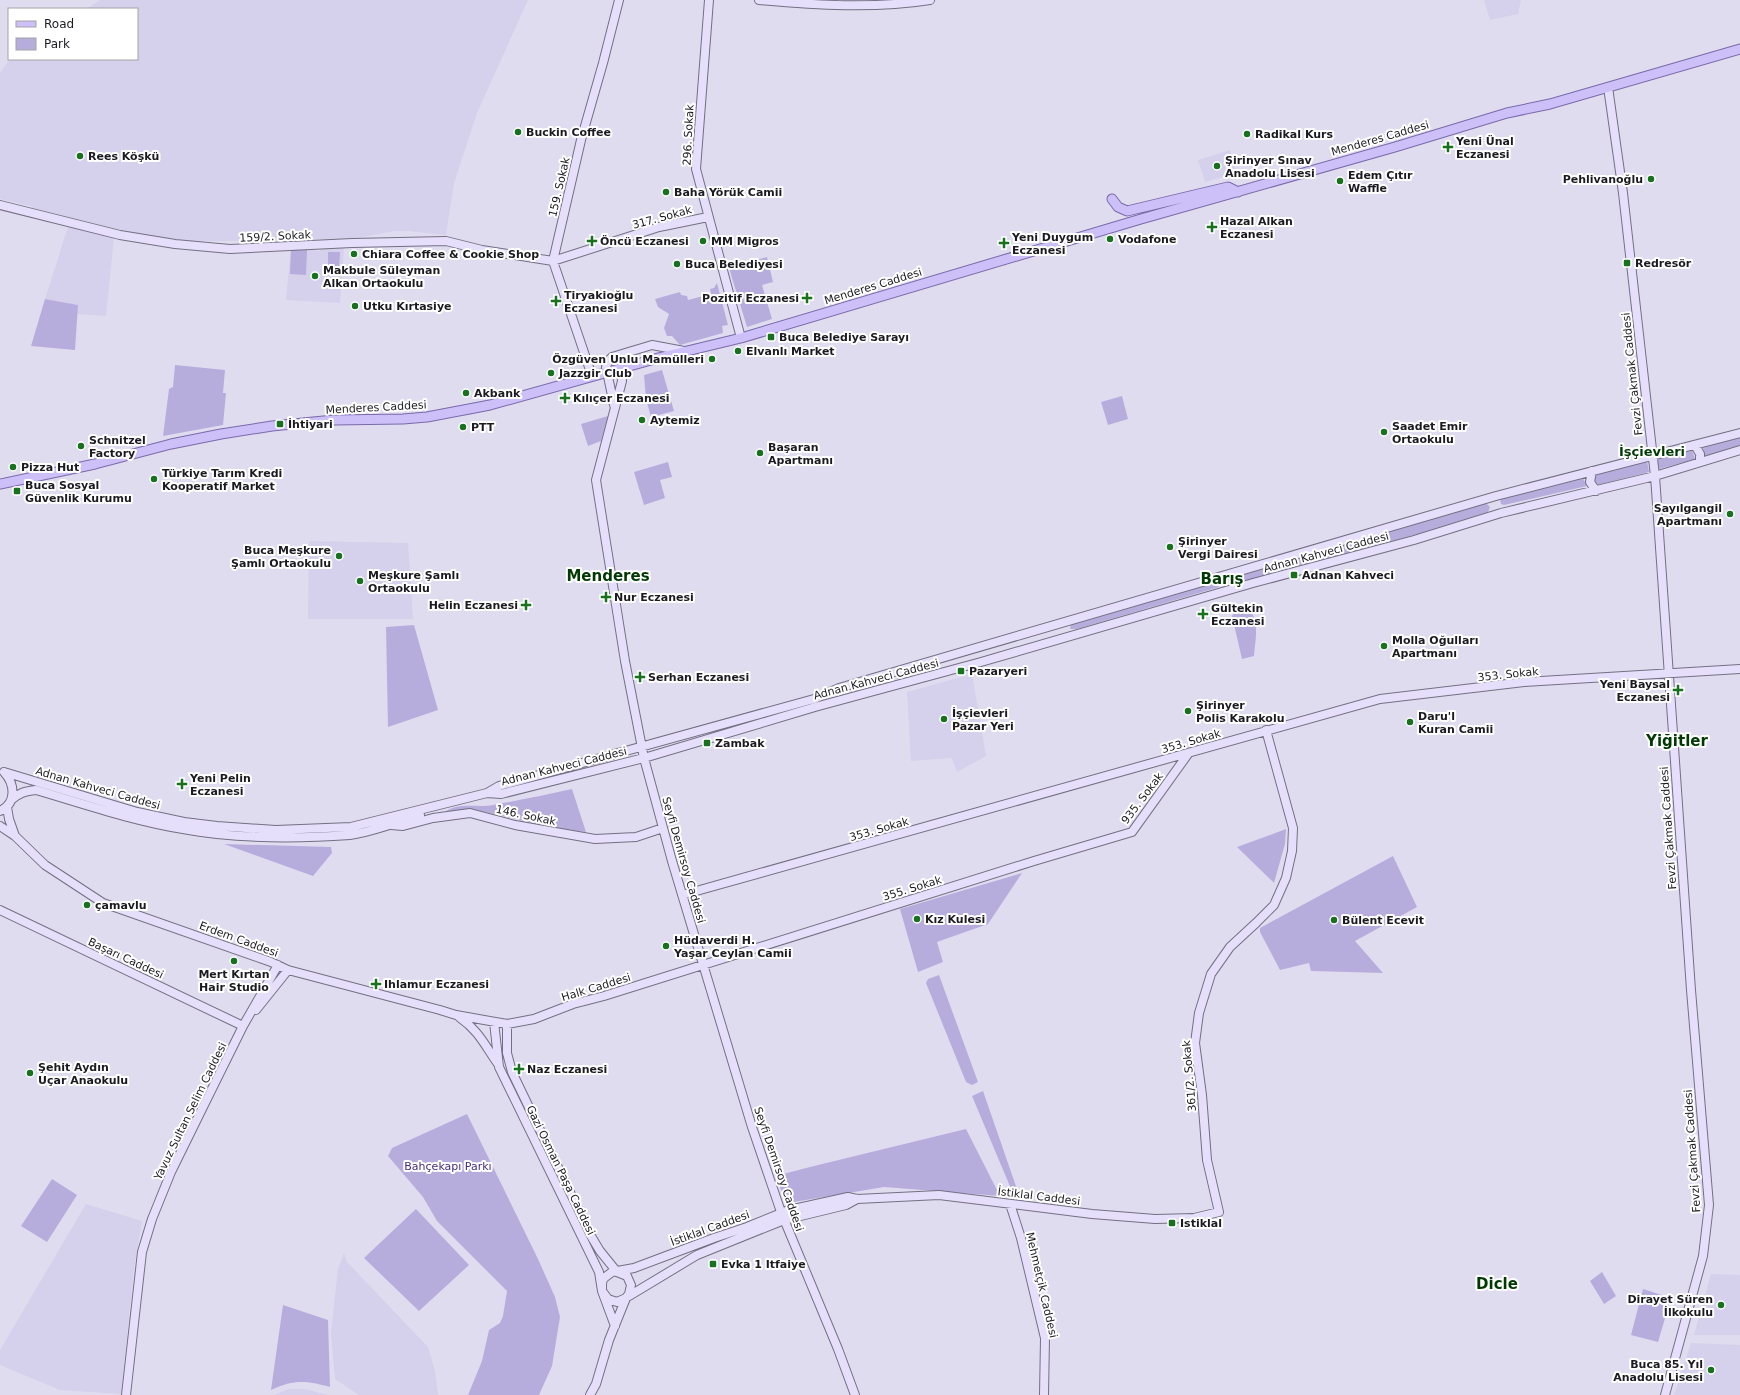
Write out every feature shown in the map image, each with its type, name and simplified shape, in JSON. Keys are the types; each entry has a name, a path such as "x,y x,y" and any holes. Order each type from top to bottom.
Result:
{"main road":[{"name":"159. Sokak","path":"553,261 581,140 619,0"},
{"name":"296. Sokak","path":"708,0 696,169 741,338"},
{"path":"759,0 851,5 890,4 930,0"},
{"name":"Menderes Caddesi","path":"0,484 95,464 171,444 272,426 334,420 403,419 444,414 490,405 684,351 741,338 1141,218 1238,192 1507,113 1550,104 1740,50"},
{"name":"Fevzi Çakmak Caddesi","path":"1608,88 1622,186 1655,476 1694,1035 1709,1205 1703,1256 1665,1395"},
{"path":"1112,199 1118,207 1127,211 1228,187 1238,192"},
{"name":"159/2. Sokak","path":"0,205 120,235 183,245 230,249 352,243 446,241 482,250 553,261"},
{"name":"317. Sokak","path":"553,261 659,228 708,217"},
{"path":"553,261 592,376"},
{"path":"608,372 606,366 612,357 652,345 684,351"},
{"name":"Seyfi Demirsoy Caddesi","path":"621,368 622,381 596,480 625,661 644,758 682,895 752,1127 783,1216 838,1349 855,1395"},
{"name":"Seyfi Demirsoy Caddesi","path":"608,372 615,408"},
{"name":"Adnan Kahveci Caddesi","path":"487,793 499,786 642,748 814,699 839,688 1496,496 1740,433"},
{"path":"1695,445 1700,454 1700,462"},
{"name":"Adnan Kahveci Caddesi","path":"487,793 500,794 644,758 815,707 1054,641 1239,587 1414,540 1501,513 1655,476 1740,450"},
{"path":"1592,471 1590,482 1596,491"},
{"name":"353. Sokak","path":"682,895 1380,699 1524,682 1740,669"},
{"name":"361/2. Sokak","path":"1219,1212 1207,1160 1202,1095 1195,1043 1199,1014 1212,974 1230,947 1274,904 1286,878 1292,851 1293,828 1266,730"},
{"name":"935. Sokak","path":"1127,834 1132,832 1188,754"},
{"path":"2,771 12,785 13,793 6,806 15,836"},
{"name":"Adnan Kahveci Caddesi","path":"2,771 138,812 184,822 217,826 276,830 351,827 420,809 427,809"},
{"name":"Adnan Kahveci Caddesi","path":"6,806 18,794 36,790 136,820 216,834 276,837 351,835 422,814 427,809"},
{"path":"427,809 487,793"},
{"name":"146. Sokak","path":"385,825 404,826 433,818 470,813 515,825 595,838 636,837 663,828"},
{"name":"Erdem Caddesi","path":"0,826 15,836 45,865 103,903 278,965 288,970 456,1015 494,1022"},
{"name":"355. Sokak","path":"703,964 1034,861 1127,834"},
{"name":"Başarı Caddesi","path":"0,910 243,1026"},
{"name":"Halk Caddesi","path":"494,1022 507,1024 534,1019 573,1004 703,964"},
{"name":"Yavuz Sultan Selim Caddesi","path":"126,1395 142,1252 152,1219 171,1172 243,1026 278,965"},
{"name":"Yavuz Sultan Selim Caddesi","path":"243,1026 288,970"},
{"path":"456,1015 472,1026 499,1067"},
{"name":"Gazi Osman Paşa Caddesi","path":"494,1022 499,1067 599,1272 602,1291 615,1326"},
{"name":"Gazi Osman Paşa Caddesi","path":"507,1024 507,1053 512,1072 590,1236 617,1272"},
{"name":"İstiklal Caddesi","path":"617,1272 634,1268 714,1238 783,1216 846,1205 856,1199 939,1195 1092,1214 1155,1219 1194,1218 1219,1212"},
{"name":"Mehmetçik Caddesi","path":"1010,1204 1021,1238 1045,1338 1044,1395"},
{"name":"İstiklal Caddesi","path":"626,1298 697,1255 783,1216"},
{"path":"590,1395 596,1384 615,1326 626,1298 631,1290 631,1284 627,1276 617,1272 612,1272 604,1278 602,1282 602,1291 608,1299 612,1301 622,1301 626,1298"}],"shaded area":[{"path":"100,0 528,0 477,113 454,183 446,235 395,231 356,238 247,241 191,241 105,231 45,214 30,206 0,199 0,73 9,60 138,60 138,8 88,8"},
{"path":"1484,0 1521,0 1518,14 1490,20"},
{"name":"Şirinyer Sınav Anadolu Lisesi","path":"1230,150 1236,173 1205,182 1198,160"},
{"path":"68,227 114,237 106,316 77,314 78,305 45,299"},
{"name":"Makbule Süleyman Alkan Ortaokulu","path":"344,246 340,303 286,300 291,249 312,248 312,250 320,251 320,247"},
{"name":"Meşkure Şamlı Ortaokulu","path":"309,541 408,543 413,619 308,619"},
{"name":"İşçievleri Pazar Yeri","path":"972,674 986,756 957,772 952,758 911,761 907,692"},
{"path":"86,1204 142,1221 134,1268 121,1394 60,1390 0,1365 0,1350"},
{"path":"344,1253 347,1262 428,1347 435,1371 438,1395 359,1395 335,1379 331,1333 338,1269"},
{"name":"Dirayet Süren İlkokulu","path":"1711,1274 1740,1275 1740,1335 1694,1335"},
{"name":"Buca 85. Yıl Anadolu Lisesi","path":"1691,1343 1740,1345 1740,1395 1674,1395"},
{"path":"289,1389 305,1389 328,1395 274,1395"}],"green space":[{"path":"291,249 307,250 306,275 290,274"},
{"path":"328,252 340,252 339,271 328,271"},
{"path":"767,257 773,282 762,285 772,319 747,327 729,268"},
{"path":"717,283 728,325 722,326 723,333 680,345 672,336 667,336 664,328 669,314 658,307 655,299 680,292 681,295 687,296 688,300 711,294 710,289 714,288"},
{"path":"45,299 78,305 75,350 31,346"},
{"path":"175,365 225,370 223,393 226,393 223,425 163,436 169,389 173,387"},
{"path":"662,370 674,411 651,417 646,399 644,375"},
{"path":"1122,396 1128,419 1108,425 1101,402"},
{"path":"608,416 601,441 588,446 581,424"},
{"path":"1740,437 1740,445 1705,456 1703,447"},
{"path":"1692,450 1695,459 1659,469 1657,459"},
{"path":"1647,461 1649,472 1598,485 1592,480 1593,474"},
{"path":"668,462 672,477 660,480 665,498 644,505 634,472"},
{"path":"1583,478 1587,486 1504,505 1501,504 1500,499"},
{"path":"1485,502 1490,507 1488,512 1414,535 1235,584 1231,581 1234,577 1379,535"},
{"path":"1217,581 1219,587 1077,629 1070,629 1071,624"},
{"path":"1243,607 1249,610 1253,615 1256,635 1254,656 1242,659 1232,616 1237,608"},
{"path":"414,625 438,710 388,727 386,627"},
{"path":"572,789 586,832 556,829 473,809 464,809 451,814 445,812 456,807 487,806"},
{"path":"1286,829 1285,844 1274,883 1237,847"},
{"path":"224,844 331,847 332,853 313,876"},
{"path":"1393,856 1417,907 1355,941 1383,973 1311,971 1309,963 1280,970 1260,932 1260,928"},
{"path":"1022,873 988,924 937,942 943,962 918,972 900,909"},
{"path":"939,975 978,1082 972,1085 966,1082 926,983 928,979"},
{"path":"983,1091 1018,1192 1014,1196 972,1096"},
{"name":"Bahçekapı Parkı","path":"467,1114 555,1297 560,1317 552,1366 539,1395 468,1395 482,1361 489,1330 500,1323 503,1316 507,1291 437,1221 423,1197 388,1156 392,1148"},
{"path":"966,1129 1000,1196 884,1187 794,1202 787,1199 781,1190 777,1179 783,1174"},
{"path":"52,1179 77,1195 47,1242 21,1226"},
{"path":"416,1209 469,1265 419,1311 364,1258"},
{"path":"1602,1272 1616,1296 1604,1304 1590,1281"},
{"path":"1643,1289 1671,1298 1658,1342 1631,1335"},
{"path":"283,1305 328,1320 330,1387 314,1383 300,1382 279,1386 271,1390"}],"place":[{"name":"Buckin Coffee","path":"518,132"},
{"name":"Radikal Kurs","path":"1247,134"},
{"name":"Yeni Ünal Eczanesi","path":"1448,147"},
{"name":"Rees Köşkü","path":"80,156"},
{"name":"Şirinyer Sınav Anadolu Lisesi","path":"1217,166"},
{"name":"Pehlivanoğlu","path":"1651,179"},
{"name":"Edem Çıtır Waffle","path":"1340,181"},
{"name":"Baha Yörük Camii","path":"666,192"},
{"name":"Hazal Alkan Eczanesi","path":"1212,227"},
{"name":"Vodafone","path":"1110,239"},
{"name":"Öncü Eczanesi","path":"592,241"},
{"name":"MM Migros","path":"703,241"},
{"name":"Yeni Duygum Eczanesi","path":"1004,243"},
{"name":"Chiara Coffee & Cookie Shop","path":"354,254"},
{"name":"Redresör","path":"1627,263"},
{"name":"Buca Belediyesi","path":"677,264"},
{"name":"Makbule Süleyman Alkan Ortaokulu","path":"315,276"},
{"name":"Pozitif Eczanesi","path":"807,298"},
{"name":"Tiryakioğlu Eczanesi","path":"556,301"},
{"name":"Utku Kırtasiye","path":"355,306"},
{"name":"Buca Belediye Sarayı","path":"771,337"},
{"name":"Elvanlı Market","path":"738,351"},
{"name":"Özgüven Unlu Mamülleri","path":"712,359"},
{"name":"Jazzgir Club","path":"551,373"},
{"name":"Akbank","path":"466,393"},
{"name":"Kılıçer Eczanesi","path":"565,398"},
{"name":"Aytemiz","path":"642,420"},
{"name":"İhtiyari","path":"280,424"},
{"name":"PTT","path":"463,427"},
{"name":"Saadet Emir Ortaokulu","path":"1384,432"},
{"name":"Schnitzel Factory","path":"81,446"},
{"name":"Başaran Apartmanı","path":"760,453"},
{"name":"Pizza Hut","path":"13,467"},
{"name":"Türkiye Tarım Kredi Kooperatif Market","path":"154,479"},
{"name":"Buca Sosyal Güvenlik Kurumu","path":"17,491"},
{"name":"Sayılgangil Apartmanı","path":"1730,514"},
{"name":"Şirinyer Vergi Dairesi","path":"1170,547"},
{"name":"Buca Meşkure Şamlı Ortaokulu","path":"339,556"},
{"name":"Adnan Kahveci","path":"1294,575"},
{"name":"Meşkure Şamlı Ortaokulu","path":"360,581"},
{"name":"Nur Eczanesi","path":"606,597"},
{"name":"Helin Eczanesi","path":"526,605"},
{"name":"Gültekin Eczanesi","path":"1203,614"},
{"name":"Molla Oğulları Apartmanı","path":"1384,646"},
{"name":"Pazaryeri","path":"961,671"},
{"name":"Serhan Eczanesi","path":"640,677"},
{"name":"Yeni Baysal Eczanesi","path":"1678,690"},
{"name":"Şirinyer Polis Karakolu","path":"1188,711"},
{"name":"İşçievleri Pazar Yeri","path":"944,719"},
{"name":"Daru'l Kuran Camii","path":"1410,722"},
{"name":"Zambak","path":"707,743"},
{"name":"Yeni Pelin Eczanesi","path":"182,784"},
{"name":"çamavlu","path":"87,905"},
{"name":"Kız Kulesi","path":"917,919"},
{"name":"Bülent Ecevit","path":"1334,920"},
{"name":"Hüdaverdi H. Yaşar Ceylan Camii","path":"666,946"},
{"name":"Mert Kırtan Hair Studio","path":"234,961"},
{"name":"Ihlamur Eczanesi","path":"376,984"},
{"name":"Naz Eczanesi","path":"519,1069"},
{"name":"Şehit Aydın Uçar Anaokulu","path":"30,1073"},
{"name":"Istiklal","path":"1172,1223"},
{"name":"Evka 1 Itfaiye","path":"713,1264"},
{"name":"Dirayet Süren İlkokulu","path":"1721,1305"},
{"name":"Buca 85. Yıl Anadolu Lisesi","path":"1711,1370"}],"district":[{"name":"İşçievleri","path":"1652,451"},
{"name":"Menderes","path":"608,576"},
{"name":"Barış","path":"1222,579"},
{"name":"Yiğitler","path":"1677,741"},
{"name":"Dicle","path":"1497,1284"}]}
